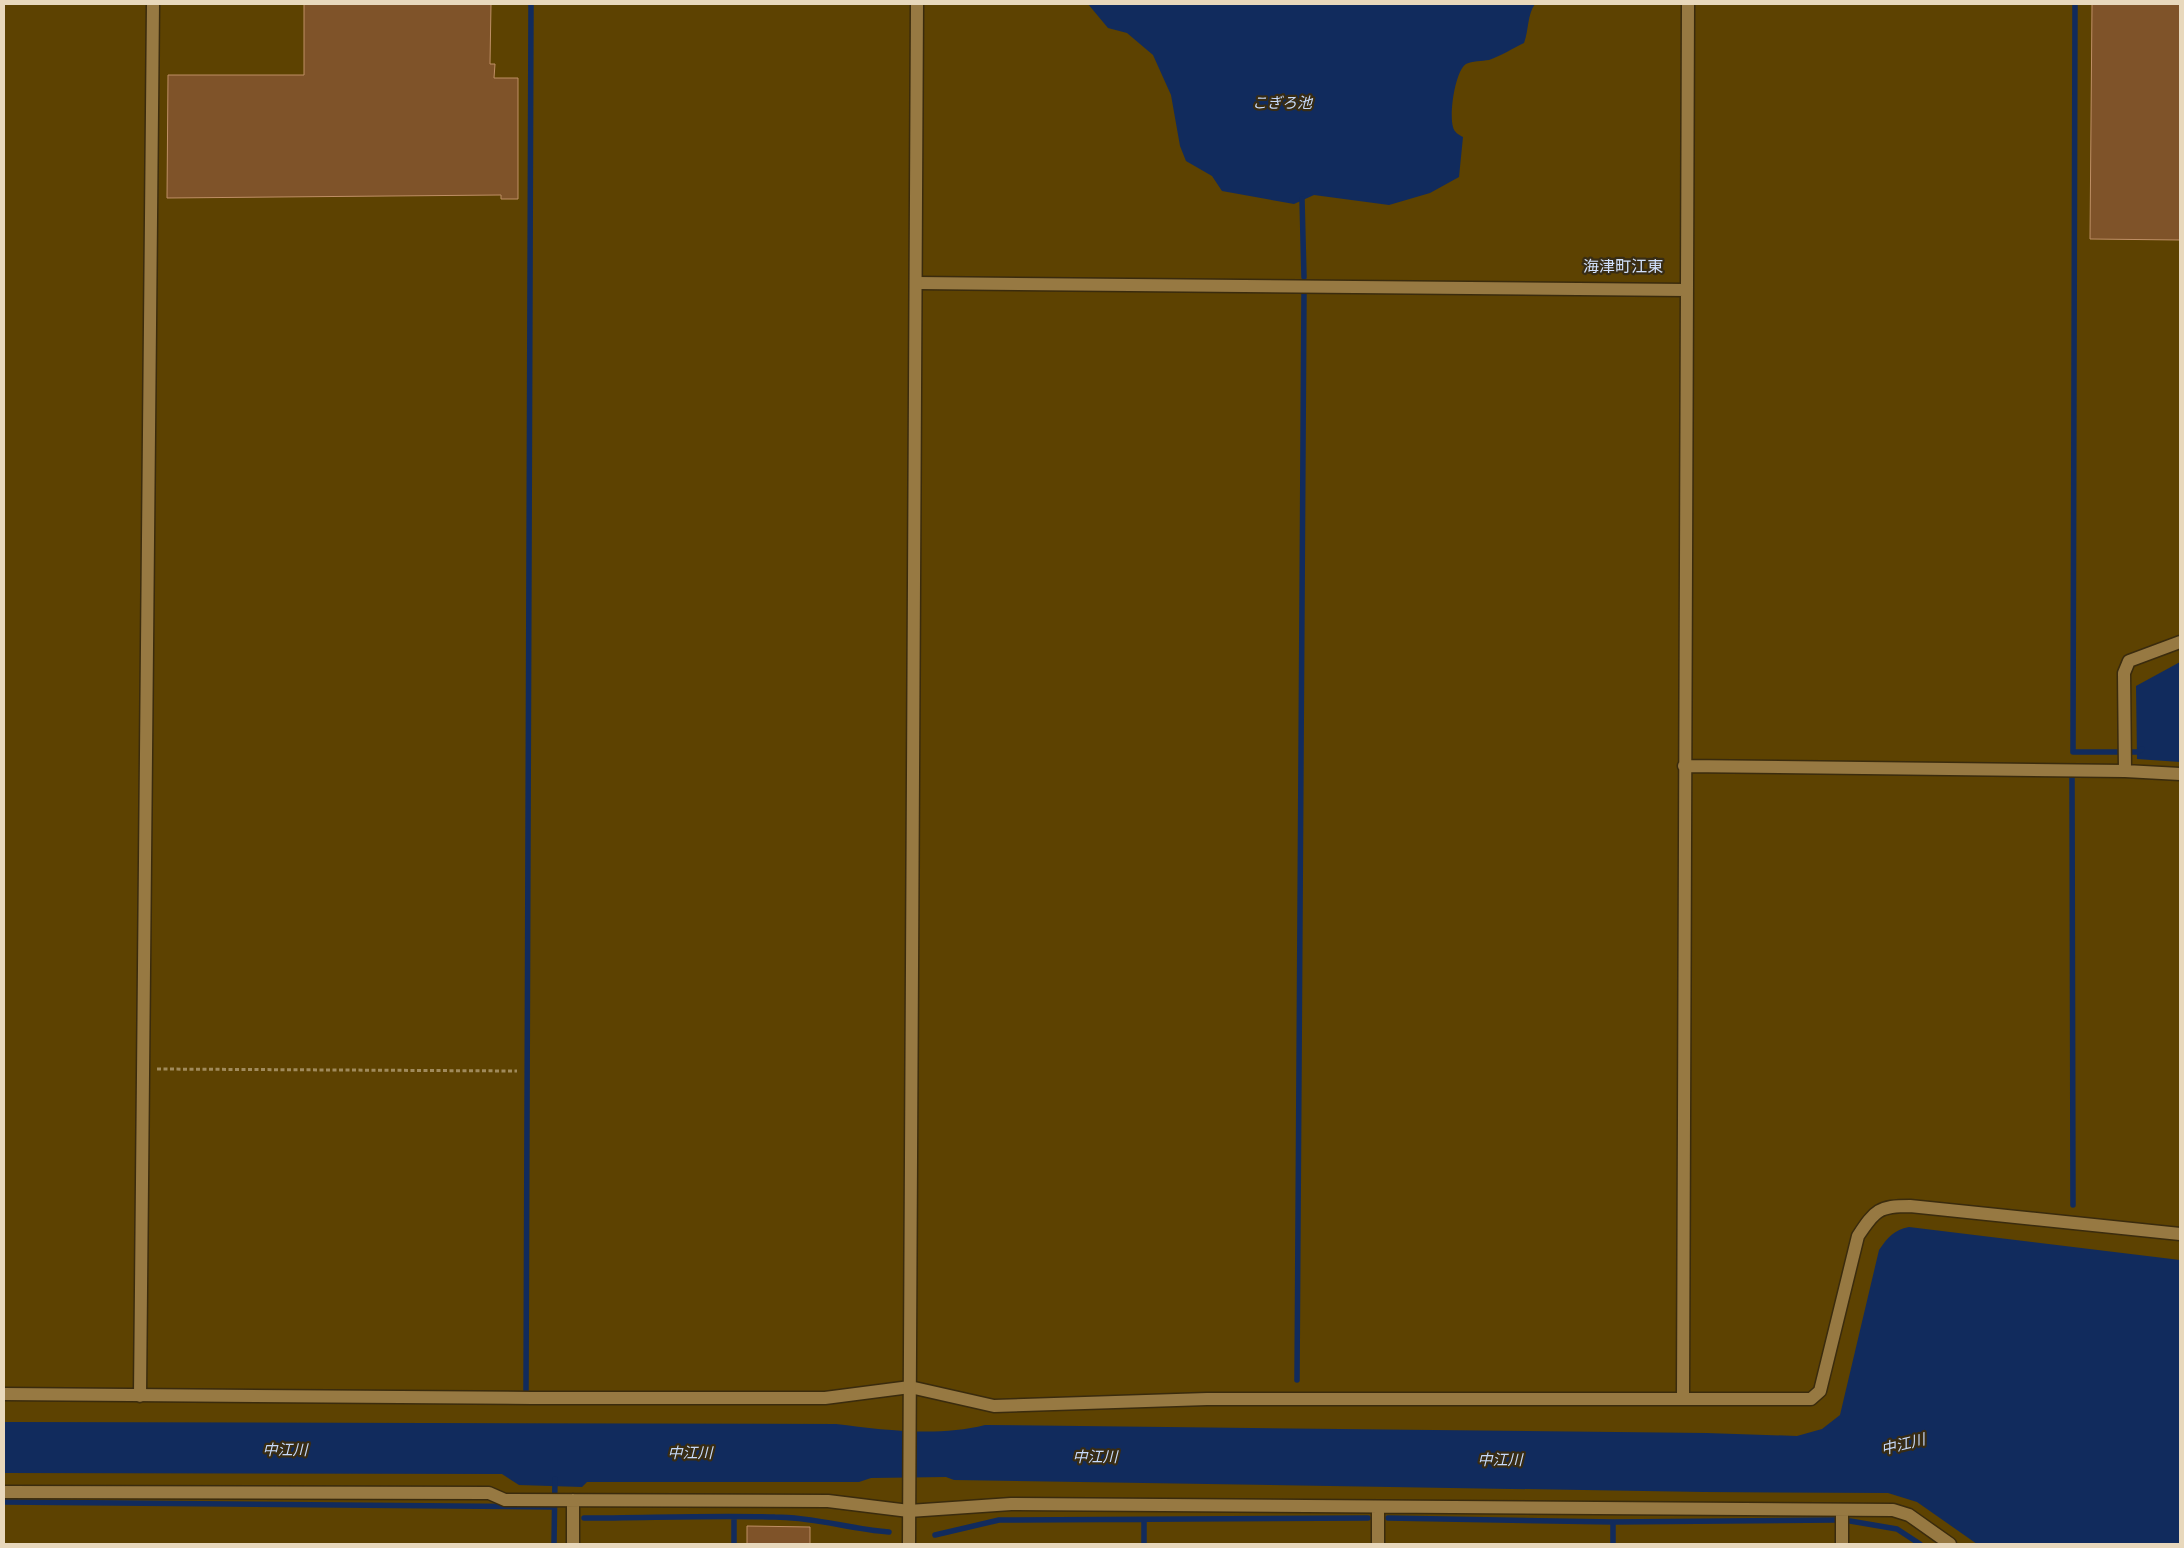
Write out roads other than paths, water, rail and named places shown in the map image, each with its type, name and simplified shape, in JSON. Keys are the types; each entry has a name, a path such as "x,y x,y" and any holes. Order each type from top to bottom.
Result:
{"street":[{"path":"140,1396 153,4"},
{"path":"909,1544 917,4"},
{"path":"1683,1398 1688,4"},
{"path":"917,284 1686,290"},
{"path":"2125,767 2124,673 2129,661 2180,642"},
{"path":"1684,766 2125,767 2180,774"},
{"path":"4,1394 825,1398 910,1387 994,1406 1207,1399 1477,1400 1683,1398 1811,1400 1820,1391 1858,1236 1870,1217 1887,1206 1910,1206 2180,1234"},
{"path":"4,1492 489,1493 505,1500 828,1501 909,1510 1011,1504 1378,1508 1893,1510 1909,1515 1950,1544"},
{"path":"570,1500 573,1544"},
{"path":"1378,1508 1378,1544"},
{"path":"1842,1510 1842,1544"}],"water":[{"name":"こぎろ池","path":"1088,4 1535,4 1532,8 1524,43 1489,60 1466,64 1462,68 1454,93 1452,113 1454,129 1463,137 1459,177 1430,193 1389,205 1314,195 1294,204 1222,191 1212,176 1186,161 1180,146 1171,95 1153,55 1127,33 1108,28"},
{"path":"2180,662 2180,762 2137,759 2136,686"},
{"name":"中江川","path":"1909,1227 2180,1260 2180,1544 1977,1544 1917,1502 1888,1493 1704,1492 954,1480 946,1477 871,1478 859,1482 587,1482 582,1487 519,1485 502,1474 4,1473 4,1422 836,1424 930,1432 967,1429 985,1425 1706,1433 1797,1436 1822,1429 1840,1415 1879,1250 1892,1235 1899,1230"}],"waterway":[{"path":"526,1393 531,4"},
{"path":"2075,4 2073,752 2137,752 2142,749"},
{"path":"1302,199 1304,277"},
{"path":"1297,1380 1304,293"},
{"path":"2072,778 2073,1205"},
{"path":"554,1544 555,1479"},
{"path":"4,1502 554,1507"},
{"path":"584,1518 727,1516 789,1518 889,1532"},
{"path":"734,1518 734,1544"},
{"path":"935,1535 999,1520 1368,1518"},
{"path":"1388,1518 1613,1522 1835,1520"},
{"path":"1144,1520 1144,1544"},
{"path":"1850,1521 1897,1529 1920,1544"},
{"path":"1613,1522 1613,1544"}],"district":[{"name":"海津町江東","path":"1623,266"}]}
